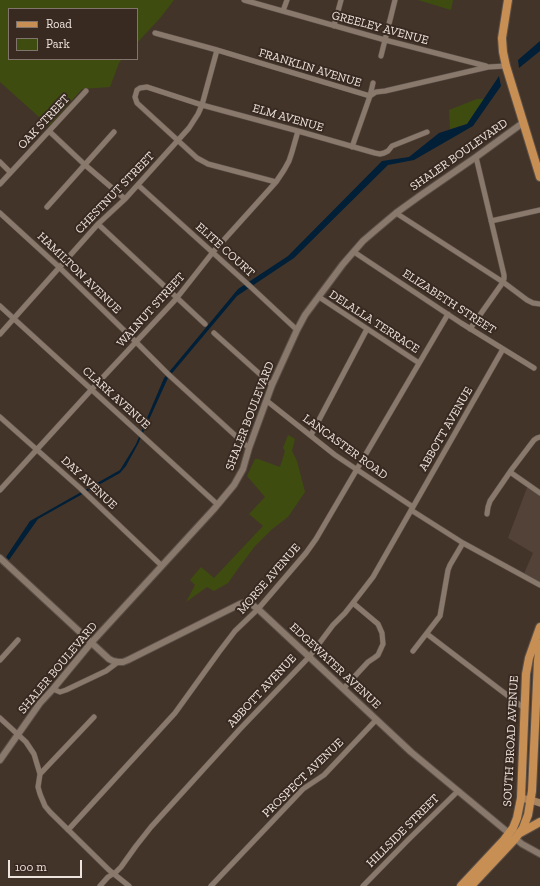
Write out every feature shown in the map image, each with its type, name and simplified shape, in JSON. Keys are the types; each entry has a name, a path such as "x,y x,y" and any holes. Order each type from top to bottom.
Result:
{"main road":[{"path":"508,0 502,45 506,66 540,177"},
{"name":"SOUTH BROAD AVENUE","path":"461,886 514,835 515,825 518,818 520,798 526,674 529,658 540,627"},
{"name":"SOUTH BROAD AVENUE","path":"471,886 526,819 536,769 534,739 538,654 540,644"},
{"path":"524,708 531,710 535,716"},
{"path":"534,739 540,748"},
{"path":"520,798 540,803"},
{"path":"514,835 540,822"}],"street":[{"name":"GREELEY AVENUE","path":"244,0 334,26 488,67"},
{"path":"283,11 287,0"},
{"path":"334,26 340,0"},
{"path":"381,56 395,0"},
{"name":"FRANKLIN AVENUE","path":"155,33 370,96 376,92 488,67 506,66"},
{"name":"CHESTNUT STREET","path":"0,334 98,224 125,199 189,128 202,105 217,50"},
{"path":"352,146 370,96 373,83"},
{"name":"ELM AVENUE","path":"178,141 137,103 135,93 140,88 147,87 202,105 380,154 388,151 392,146 427,132"},
{"name":"OAK STREET","path":"0,184 86,91"},
{"name":"SHALER BOULEVARD","path":"0,760 52,688 234,485 243,469 272,385 297,330 305,315 343,264 377,228 396,213 524,122"},
{"path":"49,131 84,164 125,199"},
{"name":"WALNUT STREET","path":"0,490 176,299 213,252 276,182 289,161 298,131"},
{"path":"47,207 114,132"},
{"path":"178,141 197,158 208,164 276,182"},
{"path":"470,328 503,282 504,275 476,157"},
{"path":"0,162 10,172"},
{"name":"ELITE COURT","path":"138,185 297,330"},
{"path":"491,221 540,210"},
{"name":"HAMILTON AVENUE","path":"0,213 59,267 169,375 249,448"},
{"path":"396,213 503,282 533,304 540,304"},
{"path":"98,224 176,299 205,324"},
{"name":"ELIZABETH STREET","path":"354,252 534,368"},
{"name":"DELALLA TERRACE","path":"318,297 419,364"},
{"name":"CLARK AVENUE","path":"0,306 218,504"},
{"name":"MORSE AVENUE","path":"68,830 175,713 235,631 258,609 306,553 357,470 448,314"},
{"path":"311,435 367,329"},
{"path":"214,333 272,385"},
{"name":"ABBOTT AVENUE","path":"100,886 108,877 121,868 151,827 309,657 333,625 354,603 373,577 503,349"},
{"name":"LANCASTER ROAD","path":"267,401 335,455 412,508 463,542 540,586"},
{"name":"DAY AVENUE","path":"0,417 80,488 162,566"},
{"path":"487,514 490,501 534,440 540,437"},
{"path":"510,472 540,493"},
{"path":"414,651 440,616 449,568 463,542"},
{"path":"0,558 109,659 118,662"},
{"path":"343,689 368,662 378,655 383,644 382,633 378,624 354,603"},
{"name":"EDGEWATER AVENUE","path":"118,662 128,660 240,604 251,604 411,752 514,835 522,844 540,854"},
{"path":"427,634 524,708"},
{"path":"0,660 18,640"},
{"path":"52,688 60,692 66,690 106,671 118,662"},
{"path":"40,774 94,717"},
{"path":"0,718 26,742 34,754 40,774 38,786 42,800 50,812 113,874 129,886"},
{"name":"PROSPECT AVENUE","path":"211,886 304,789 324,775 376,720"},
{"name":"HILLSIDE STREET","path":"362,886 458,791"}],"shaded area":[{"path":"528,485 540,492 540,586 523,576 533,553 508,538"}],"green space":[{"path":"0,0 174,0 161,17 138,42 138,8 8,8 8,60 121,60 110,87 82,89 49,126 0,82"},
{"path":"418,0 453,0 451,10"},
{"path":"477,99 484,99 467,124 450,129 449,110"},
{"path":"288,435 295,439 292,451 297,461 305,492 288,517 271,530 255,546 228,583 214,591 207,587 186,602 195,585 190,580 201,567 214,578 263,526 249,514 265,497 247,476 255,459 280,467 285,451 283,448"}],"water":[{"path":"540,41 540,51 519,68 518,60"},
{"path":"499,76 501,86 473,126 414,160 388,165 294,258 237,296 168,378 138,444 126,466 120,473 38,519 9,560 6,557 30,521 120,470 136,444 164,378 238,289 288,256 382,161 409,157 439,133 467,124"}]}
